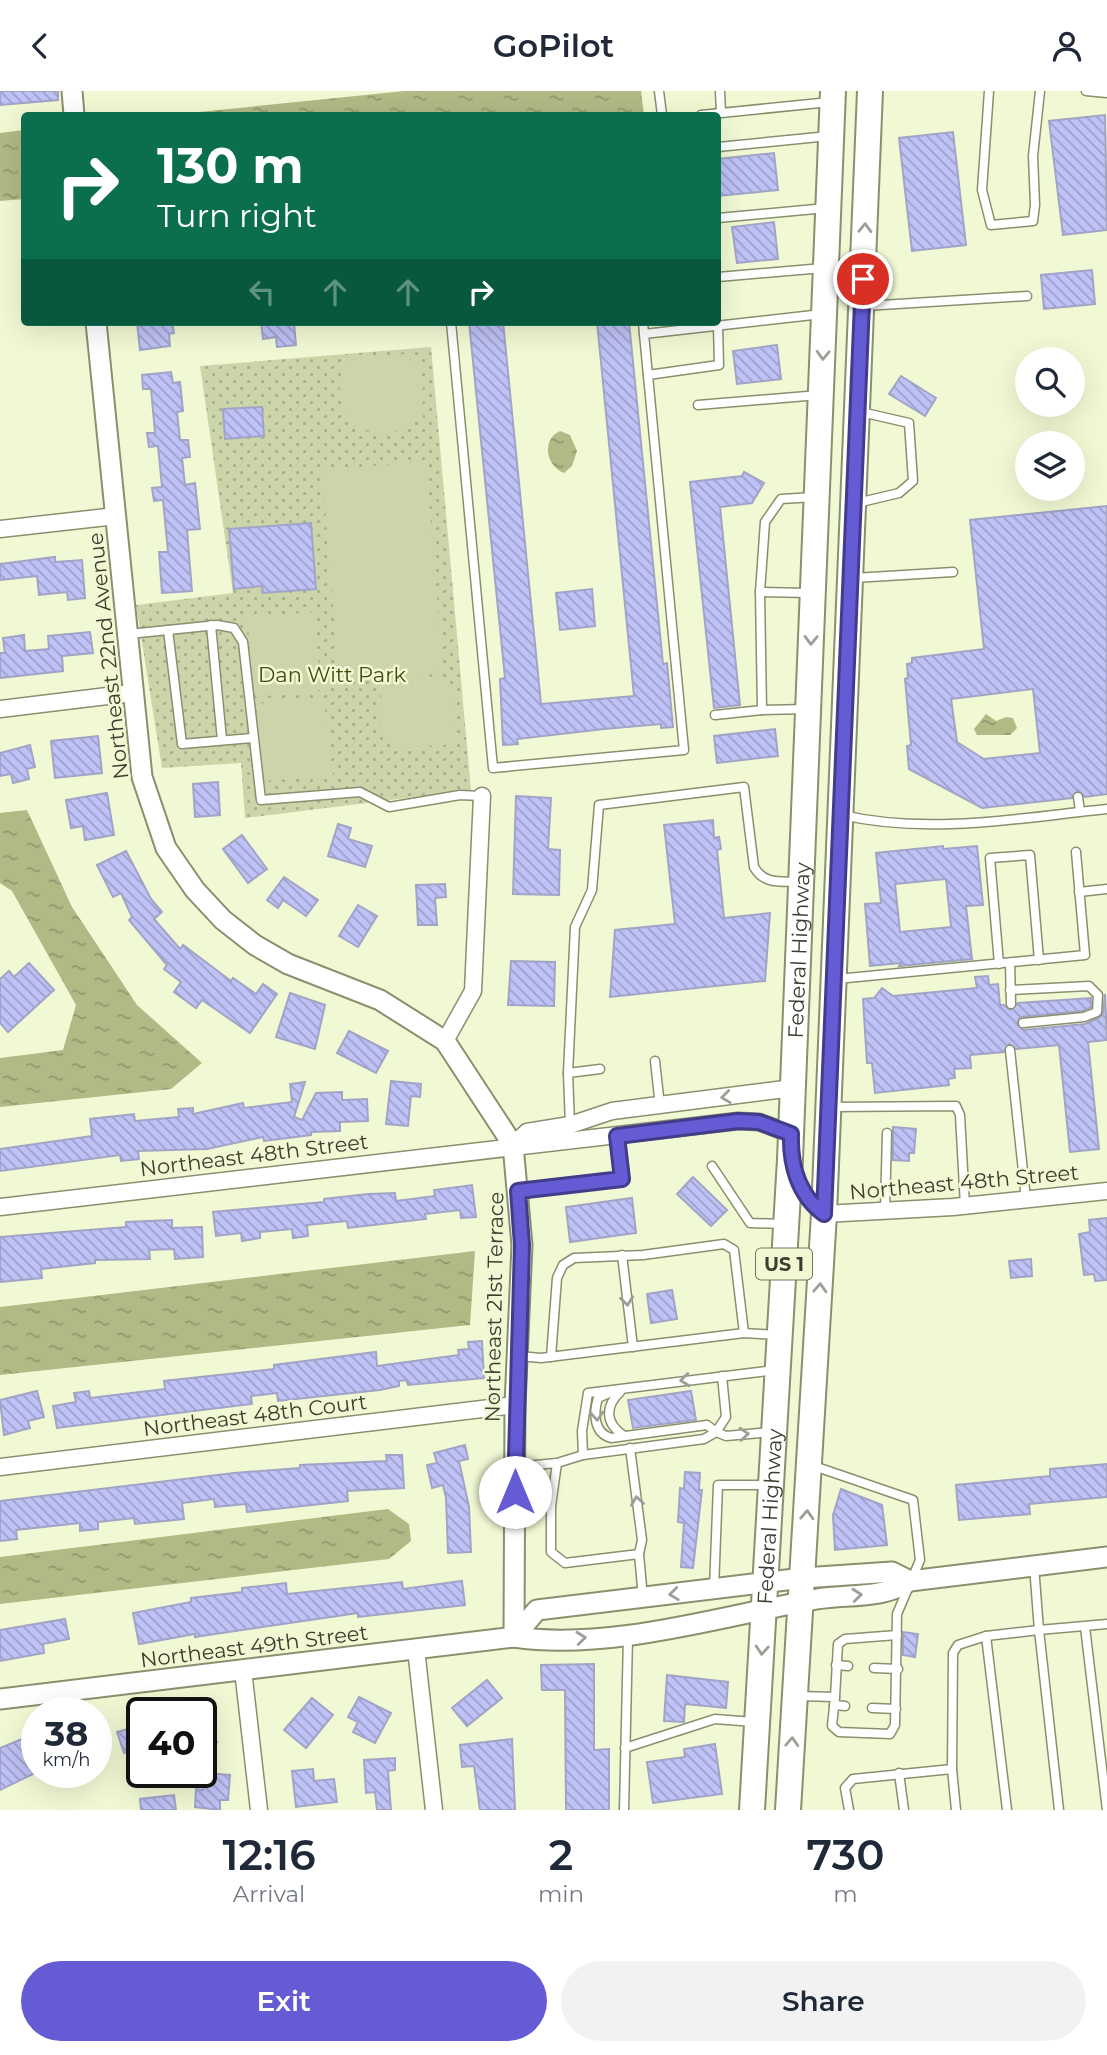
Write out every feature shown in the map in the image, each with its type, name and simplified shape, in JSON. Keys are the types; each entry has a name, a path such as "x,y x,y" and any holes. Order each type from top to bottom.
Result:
{"main road":[{"name":"Federal Highway","path":"788,1810 824,1214 870,91"},
{"name":"Federal Highway","path":"752,1810 790,1159 833,96"},
{"path":"817,523 829,565 840,575 851,579"},
{"path":"812,593 828,607 838,624 847,674"},
{"path":"790,1159 804,1192 813,1206 824,1214"}],"street":[{"path":"72,91 74,112"},
{"name":"Northeast 22nd Avenue","path":"96,326 142,777 166,848 195,890 223,919 255,945 288,964 380,1000 444,1041 513,1145"},
{"path":"0,529 116,516"},
{"path":"0,709 132,694"},
{"path":"444,1041 473,991 482,796"},
{"name":"Northeast 48th Street","path":"570,1133 612,1111 793,1088"},
{"name":"Northeast 48th Street","path":"0,1207 513,1145 527,1132 617,1136 738,1121 759,1122 791,1134"},
{"name":"Northeast 21st Terrace","path":"513,1145 522,1245 515,1405 514,1637"},
{"name":"Northeast 48th Street","path":"824,1214 965,1206 1107,1191"},
{"name":"Northeast 48th Court","path":"0,1467 515,1405"},
{"name":"Northeast 49th Street","path":"0,1699 514,1637 546,1642 628,1634 802,1602 895,1591 910,1581 1107,1557"},
{"name":"Northeast 49th Street","path":"514,1637 537,1610 803,1578 892,1572 910,1581"},
{"path":"416,1649 434,1810"},
{"path":"243,1670 258,1810"}],"lane":[{"path":"659,91 662,112"},
{"path":"720,91 722,113 833,96"},
{"path":"989,91 982,190 991,225 1033,221 1033,156 1040,91"},
{"path":"1086,91 1107,93"},
{"path":"721,148 832,136"},
{"path":"721,218 829,207"},
{"path":"721,277 827,268"},
{"path":"862,306 1027,296"},
{"path":"721,326 825,314"},
{"path":"451,326 492,768 684,750 643,326"},
{"path":"644,334 718,326 719,365 648,375"},
{"path":"698,405 822,395"},
{"path":"854,503 899,493 913,481 909,423 858,411"},
{"path":"762,710 760,592 765,522 781,499 818,497"},
{"path":"851,579 953,572"},
{"path":"760,592 812,593"},
{"path":"127,634 211,625 234,628 243,642 261,800 360,792 389,807 460,795 482,796"},
{"path":"211,625 222,740"},
{"path":"169,630 182,744 252,738"},
{"path":"715,715 809,709"},
{"path":"570,1133 568,1073 575,927 592,890 599,805 744,787 754,867 760,877 768,881 802,882"},
{"path":"1078,797 1080,811"},
{"path":"841,815 862,820 949,825 1107,809"},
{"path":"834,979 1086,955 1076,852"},
{"path":"999,964 990,858 1030,855 1039,960"},
{"path":"1079,892 1107,889"},
{"path":"1010,963 1010,1004"},
{"path":"1010,990 1089,986 1098,995 1097,1012 1084,1017 1023,1023"},
{"path":"1010,1050 1026,1199"},
{"path":"655,1061 660,1106"},
{"path":"568,1073 600,1069"},
{"path":"829,1107 956,1106 960,1115 965,1206"},
{"path":"885,1210 887,1133"},
{"path":"518,1191 622,1179 617,1136"},
{"path":"712,1166 750,1223 786,1224"},
{"path":"551,1357 556,1278 564,1265 574,1258 724,1244 734,1250 744,1332"},
{"path":"622,1255 633,1347"},
{"path":"517,1356 551,1357 744,1332 780,1335"},
{"path":"583,1455 582,1431 588,1393 778,1370"},
{"path":"515,1467 557,1463 583,1455 704,1439 716,1432 726,1417 722,1376"},
{"path":"659,1383 645,1389 598,1398 595,1415 603,1436 611,1438 706,1425 726,1436 775,1431"},
{"path":"620,1392 610,1401 608,1409 611,1423 623,1435"},
{"path":"630,1448 642,1540 639,1553 643,1598"},
{"path":"557,1463 551,1506 551,1552 565,1563 639,1553"},
{"path":"810,1465 914,1500 920,1560 897,1614 898,1669 895,1725 890,1734 839,1732 832,1726 838,1644 845,1639 897,1635"},
{"path":"714,1589 718,1485 771,1485"},
{"path":"1034,1566 1059,1810"},
{"path":"956,1810 952,1769 953,1653 964,1641 986,1636 1107,1624"},
{"path":"1085,1627 1107,1810"},
{"path":"624,1810 628,1634"},
{"path":"986,1636 1007,1810"},
{"path":"836,1665 848,1666"},
{"path":"874,1668 898,1669"},
{"path":"795,1696 834,1701 845,1706"},
{"path":"872,1708 896,1709"},
{"path":"625,1748 715,1719 757,1722"},
{"path":"849,1810 845,1788 848,1782 900,1773 952,1769"},
{"path":"900,1773 904,1810"}],"green space":[{"name":"Dan Witt Park","path":"431,347 471,790 245,818 241,763 162,768 136,605 233,593 200,366"},
{"path":"403,354 422,370 423,417 394,432 366,430 351,419 342,402 340,388 347,360"},
{"path":"426,461 443,669 414,673 441,679 453,692 454,744 400,748 383,729 378,706 388,687 409,673 339,679 322,471"},
{"path":"314,612 321,690 256,697 247,618"},
{"path":"324,697 333,775 264,781 256,704"}],"water":[{"path":"405,91 641,91 644,112 198,112"},
{"path":"21,130 21,199 0,201 0,133"},
{"path":"560,431 570,435 577,451 572,466 564,473 553,465 548,453 550,440"},
{"path":"986,714 996,721 1006,717 1013,718 1017,728 1010,735 977,735 974,729"},
{"path":"27,810 72,907 137,1005 202,1063 171,1089 0,1107 0,1058 63,1050 76,1005 12,891 0,883 0,813"},
{"path":"475,1251 470,1325 0,1375 0,1307"},
{"path":"388,1509 409,1524 411,1541 389,1559 0,1604 0,1557"}],"building":[{"path":"0,91 58,91 58,100 0,105"},
{"path":"1105,115 1107,230 1063,235 1049,121"},
{"path":"953,132 966,245 912,251 899,138"},
{"path":"774,153 778,190 721,196 721,159"},
{"path":"774,222 778,259 737,263 732,227"},
{"path":"1092,270 1095,304 1044,309 1041,275"},
{"path":"137,326 173,326 174,333 169,334 170,346 140,350"},
{"path":"261,326 294,326 296,345 277,347 276,337 263,339"},
{"path":"469,326 503,326 541,704 634,696 597,326 629,326 663,664 667,663 673,727 661,728 661,724 604,729 517,739 518,744 503,745 500,679 505,678"},
{"path":"777,345 781,379 737,384 733,351"},
{"path":"171,372 173,383 180,382 183,411 177,412 180,440 188,440 190,457 182,458 185,485 195,483 200,529 187,530 192,591 162,593 159,552 168,552 163,500 154,501 152,488 162,487 158,446 149,447 147,433 155,433 151,389 143,389 142,375"},
{"path":"901,376 936,398 925,416 889,394"},
{"path":"262,407 264,436 225,439 223,409"},
{"path":"744,472 764,483 752,503 720,507 740,705 714,708 690,482 742,476"},
{"path":"1107,506 1107,794 1085,797 1078,790 1072,798 982,808 909,769 907,746 911,745 905,679 908,678 907,664 912,663 912,658 984,649 970,520","holes":["1033,689 1040,753 984,759 957,742 951,699"]},
{"path":"311,523 316,589 263,593 262,586 234,589 229,529"},
{"path":"55,557 55,562 82,560 85,598 68,600 67,592 39,595 37,576 0,580 0,564"},
{"path":"592,589 595,626 560,630 556,593"},
{"path":"90,632 93,653 62,656 63,671 0,678 0,653 5,653 3,638 24,635 25,651 49,649 48,636"},
{"path":"775,729 778,756 717,763 714,736"},
{"path":"98,736 102,773 55,778 51,741"},
{"path":"30,745 35,767 27,769 29,779 13,783 11,774 0,776 0,753"},
{"path":"218,782 220,815 195,817 193,784"},
{"path":"107,793 114,835 85,840 83,826 71,828 66,800"},
{"path":"516,796 551,798 548,849 560,850 559,895 513,894"},
{"path":"713,820 714,838 719,837 721,849 717,850 724,918 770,913 765,981 610,997 615,930 675,924 664,825"},
{"path":"338,824 351,828 348,839 372,846 365,867 328,856"},
{"path":"242,835 267,869 248,883 223,849"},
{"path":"943,846 943,849 977,846 983,905 966,906 972,959 870,966 865,904 881,903 876,853","holes":["946,879 951,927 900,932 895,884"]},
{"path":"126,851 151,899 162,912 154,919 180,949 183,945 231,981 233,978 256,994 263,984 277,994 250,1033 202,1000 196,1008 174,992 181,982 164,969 167,965 129,920 132,917 121,893 113,897 97,865"},
{"path":"284,877 318,900 306,916 283,900 278,908 267,900"},
{"path":"445,884 446,897 435,898 437,925 418,925 416,885"},
{"path":"358,905 377,916 358,947 339,936"},
{"path":"511,961 555,962 554,1006 508,1005"},
{"path":"29,963 54,990 8,1032 0,1023 0,979 9,971 14,977"},
{"path":"988,976 989,985 998,984 1000,1005 1010,1010 1018,1003 1091,998 1091,1007 1082,1011 1020,1017 1017,1024 1023,1030 1085,1024 1099,1018 1103,1013 1105,994 1107,1040 1088,1042 1099,1149 1070,1152 1059,1045 1016,1049 1009,1044 1004,1052 970,1055 971,1068 954,1069 955,1078 948,1079 949,1085 875,1093 872,1063 867,1063 863,999 874,998 882,988 893,996 977,988 975,977"},
{"path":"290,993 325,1005 315,1049 276,1037"},
{"path":"349,1031 388,1051 376,1073 337,1053"},
{"path":"391,1081 421,1084 420,1097 411,1096 408,1126 386,1124"},
{"path":"305,1082 294,1117 302,1120 316,1093 342,1092 342,1100 367,1099 368,1121 340,1122 340,1131 311,1132 311,1135 264,1141 263,1137 207,1149 138,1151 139,1159 121,1161 120,1155 0,1171 0,1149 92,1136 90,1119 134,1114 135,1121 179,1117 178,1109 193,1108 193,1114 243,1103 244,1108 292,1102 290,1084"},
{"path":"893,1127 916,1129 914,1153 909,1153 909,1161 893,1160"},
{"path":"693,1177 727,1210 711,1226 677,1194"},
{"path":"472,1185 476,1217 461,1218 460,1210 425,1214 426,1219 348,1228 347,1221 307,1225 308,1236 293,1238 292,1229 260,1232 260,1238 242,1241 241,1233 216,1236 213,1212 324,1202 324,1199 368,1194 395,1193 396,1201 435,1196 434,1190"},
{"path":"632,1198 636,1233 570,1242 566,1207"},
{"path":"1107,1218 1107,1280 1095,1281 1094,1274 1084,1275 1079,1234 1090,1232 1089,1220"},
{"path":"172,1220 172,1228 202,1227 203,1257 175,1259 174,1249 149,1250 150,1259 95,1260 95,1263 41,1269 42,1278 0,1282 0,1237 126,1227 126,1222"},
{"path":"1031,1259 1032,1276 1011,1278 1009,1261"},
{"path":"672,1290 677,1319 651,1323 647,1294"},
{"path":"482,1341 484,1378 408,1385 406,1380 399,1381 399,1386 380,1390 278,1401 277,1393 251,1396 252,1404 57,1428 53,1406 76,1402 74,1393 89,1391 90,1398 165,1389 164,1381 274,1369 274,1365 376,1352 377,1366 459,1355 458,1350 469,1349 468,1342"},
{"path":"37,1391 44,1417 28,1421 30,1428 4,1435 0,1400"},
{"path":"691,1391 696,1420 633,1428 628,1400"},
{"path":"465,1445 468,1459 459,1461 469,1507 471,1552 448,1553 443,1485 432,1488 427,1465 437,1463 434,1453"},
{"path":"386,1455 402,1455 404,1488 347,1491 348,1501 247,1512 246,1504 215,1507 214,1499 182,1503 184,1519 135,1524 134,1518 98,1522 98,1529 80,1531 80,1523 16,1530 17,1539 0,1541 0,1501 234,1473 300,1468 300,1465 387,1461"},
{"path":"1107,1464 1107,1497 1029,1504 1030,1514 959,1520 956,1485 1050,1476 1050,1469"},
{"path":"685,1472 700,1473 699,1490 702,1490 693,1568 681,1567 684,1523 678,1522 680,1488 684,1489"},
{"path":"841,1489 882,1505 887,1545 835,1550 833,1515"},
{"path":"462,1581 465,1605 358,1617 358,1613 139,1644 133,1613 191,1602 191,1598 242,1592 242,1588 286,1583 287,1594 402,1582 403,1589"},
{"path":"65,1619 69,1639 43,1644 44,1653 0,1661 0,1630"},
{"path":"903,1632 918,1634 915,1657 903,1655"},
{"path":"594,1664 594,1750 609,1749 609,1810 566,1810 565,1690 542,1690 541,1665"},
{"path":"667,1675 728,1682 726,1708 685,1704 684,1722 664,1721"},
{"path":"487,1680 502,1698 467,1726 452,1708"},
{"path":"359,1697 391,1713 375,1743 353,1732 358,1722 348,1717"},
{"path":"312,1698 333,1715 306,1748 284,1730"},
{"path":"126,1729 126,1752 124,1753 117,1732"},
{"path":"21,1739 21,1780 0,1790 0,1748"},
{"path":"512,1739 515,1810 480,1810 474,1766 462,1767 460,1745"},
{"path":"715,1744 722,1794 653,1803 647,1762 685,1757 684,1749"},
{"path":"395,1758 395,1770 388,1771 391,1810 377,1810 375,1792 366,1793 364,1760"},
{"path":"313,1769 314,1781 334,1779 337,1802 296,1807 292,1771"},
{"path":"217,1774 230,1775 228,1800 220,1800 220,1810 195,1807 196,1789 217,1788"},
{"path":"174,1795 176,1810 141,1810 140,1799"}],"route":[{"path":"515,1492 515,1405 522,1245 518,1191 622,1179 617,1136 738,1121 759,1122 791,1134 790,1159 804,1192 813,1206 824,1214 863,279"}]}
